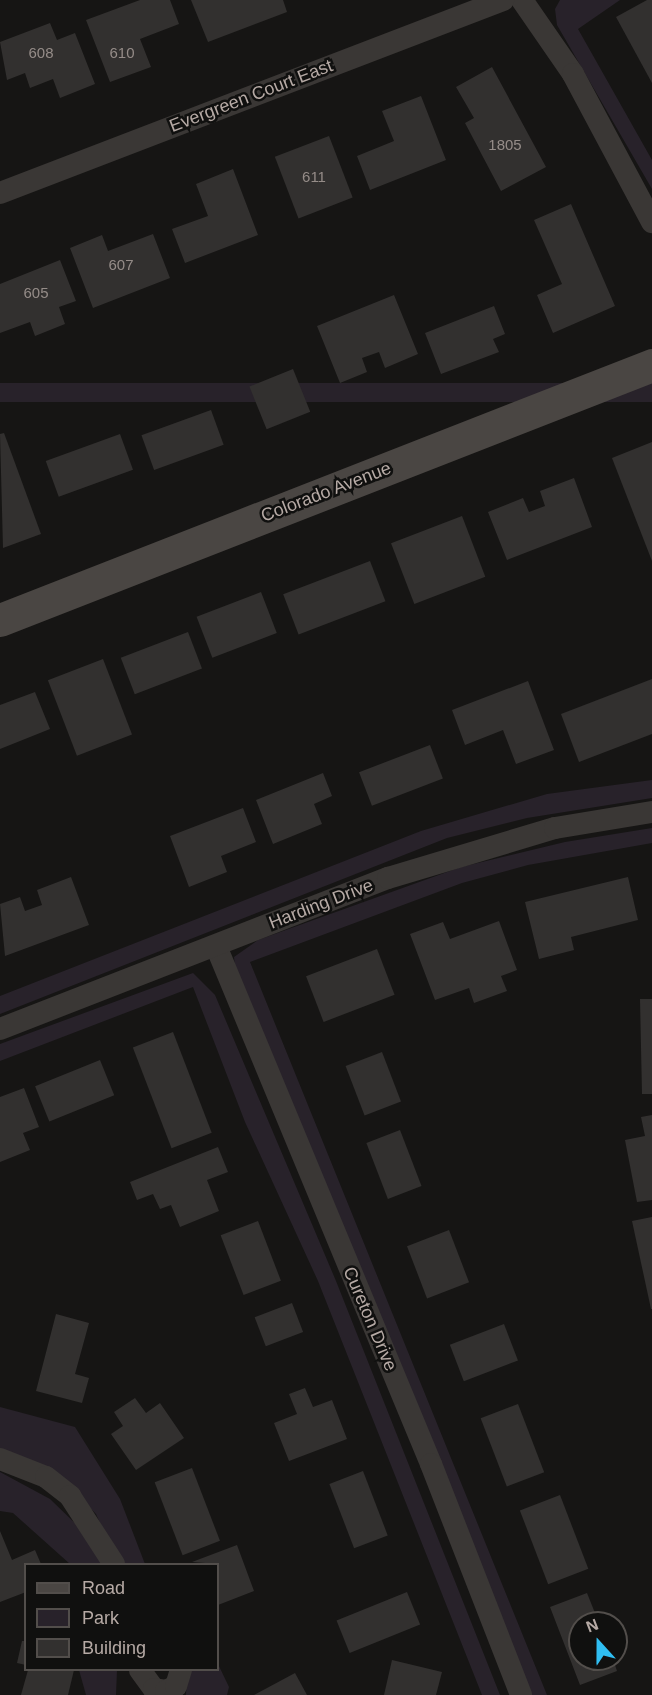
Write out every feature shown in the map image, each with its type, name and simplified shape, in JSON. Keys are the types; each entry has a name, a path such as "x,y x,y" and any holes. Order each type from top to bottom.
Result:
{"street":[{"name":"Evergreen Court East","path":"0,193 503,0"},
{"path":"522,0 573,74 652,222"},
{"name":"Colorado Avenue","path":"0,620 652,365"},
{"name":"Harding Drive","path":"0,1029 216,945 484,846 555,828 652,812"},
{"name":"Cureton Drive","path":"216,945 431,1464 521,1695"},
{"path":"0,1459 46,1477 69,1496 113,1563"},
{"path":"141,1671 154,1689 166,1691 176,1686 181,1671"}],"green space":[{"path":"560,0 620,0 578,29 652,160 652,189 557,25 555,9"},
{"path":"0,383 652,383 652,402 0,402"},
{"path":"652,780 652,798 527,818 447,838 0,1014 0,996 421,831 547,794"},
{"path":"652,828 652,843 528,865 462,883 250,962 547,1695 531,1695 236,977 234,957 258,940 461,867 565,842"},
{"path":"193,973 215,995 336,1281 500,1695 482,1695 318,1281 245,1122 193,987 0,1061 0,1044"},
{"path":"0,1407 75,1427 120,1499 145,1563 118,1563 96,1514 69,1486 0,1454"},
{"path":"0,1472 50,1499 80,1528 101,1563 69,1563 13,1513 0,1511"},
{"path":"219,1666 229,1687 227,1695 186,1695 187,1671 219,1671"},
{"path":"79,1671 117,1671 116,1695 86,1695"}],"building":[{"path":"140,0 170,0 179,24 140,39 151,67 110,82 86,20"},
{"path":"191,0 283,0 287,12 208,42"},
{"path":"647,0 652,0 652,83 616,17"},
{"path":"50,23 57,40 75,33 95,84 60,98 53,79 30,88 25,73 7,80 0,42"},
{"path":"492,67 546,167 501,191 465,123 474,118 456,87"},
{"path":"421,96 446,160 370,190 357,156 394,141 382,111"},
{"path":"329,136 353,198 299,218 275,157"},
{"path":"233,169 258,235 185,263 172,229 208,216 196,184"},
{"path":"571,204 615,306 553,333 537,295 562,284 534,220"},
{"path":"153,234 170,278 93,308 70,248 102,235 108,251"},
{"path":"60,260 76,301 59,307 65,324 35,336 30,322 0,333 0,284"},
{"path":"394,295 418,354 385,368 379,352 362,358 367,372 340,383 317,326"},
{"path":"494,306 505,334 493,339 499,352 441,374 425,333"},
{"path":"293,369 310,412 267,429 249,387"},
{"path":"211,410 224,445 154,470 141,435"},
{"path":"4,433 41,534 3,548 0,434"},
{"path":"120,434 133,470 59,497 46,461"},
{"path":"652,442 652,561 612,458"},
{"path":"574,478 592,527 507,560 488,512 523,498 529,512 545,506 540,491"},
{"path":"462,516 485,577 414,604 391,543"},
{"path":"370,561 385,601 299,634 283,594"},
{"path":"261,592 277,633 212,658 197,617"},
{"path":"188,632 202,668 135,694 121,658"},
{"path":"103,659 132,735 77,756 48,680"},
{"path":"652,679 652,734 579,762 561,714"},
{"path":"528,681 554,750 516,764 503,730 465,745 452,710"},
{"path":"35,692 50,729 0,749 0,705"},
{"path":"430,745 443,779 372,806 359,772"},
{"path":"323,773 332,796 314,804 322,824 273,844 256,800"},
{"path":"243,808 256,842 221,856 227,872 189,887 170,836"},
{"path":"71,877 89,925 5,956 0,904 20,897 25,911 42,905 37,890"},
{"path":"628,877 638,920 571,937 574,950 539,959 525,902"},
{"path":"499,921 517,970 501,976 507,991 474,1003 469,988 435,1000 410,934 443,922 450,939"},
{"path":"377,949 395,995 324,1022 306,976"},
{"path":"640,999 652,999 652,1094 642,1094"},
{"path":"173,1032 212,1133 172,1148 133,1047"},
{"path":"382,1052 401,1101 365,1115 346,1066"},
{"path":"100,1060 114,1095 49,1121 35,1086"},
{"path":"24,1088 39,1127 23,1133 30,1150 0,1162 0,1097"},
{"path":"652,1115 652,1200 637,1202 625,1140 645,1136 641,1117"},
{"path":"400,1130 422,1186 388,1199 366,1143"},
{"path":"218,1147 228,1172 207,1180 219,1211 180,1227 171,1205 160,1209 153,1194 137,1200 130,1182"},
{"path":"652,1217 652,1309 651,1309 632,1221"},
{"path":"258,1221 281,1281 244,1295 221,1235"},
{"path":"449,1230 469,1282 427,1298 407,1246"},
{"path":"292,1303 303,1332 266,1346 255,1317"},
{"path":"56,1314 89,1323 75,1374 89,1378 82,1403 36,1391"},
{"path":"504,1324 518,1360 464,1381 450,1345"},
{"path":"305,1388 313,1407 332,1400 347,1439 289,1461 274,1423 297,1414 289,1394"},
{"path":"135,1398 146,1413 160,1403 184,1438 136,1470 111,1434 123,1426 114,1412"},
{"path":"518,1404 544,1472 507,1486 481,1418"},
{"path":"192,1468 220,1541 183,1555 155,1482"},
{"path":"363,1471 388,1535 354,1548 329,1484"},
{"path":"560,1495 588,1569 548,1584 520,1510"},
{"path":"0,1531 12,1560 35,1550 41,1563 24,1563 24,1593 0,1602"},
{"path":"237,1545 254,1591 219,1605 219,1563 192,1562"},
{"path":"407,1592 420,1624 350,1653 337,1620"},
{"path":"587,1593 594,1611 568,1611 568,1654 550,1607"},
{"path":"22,1641 24,1641 24,1665 17,1663"},
{"path":"392,1660 442,1672 436,1695 384,1695"},
{"path":"28,1671 74,1671 68,1695 21,1695"},
{"path":"575,1671 617,1671 580,1685"},
{"path":"295,1673 307,1695 254,1695"}]}
